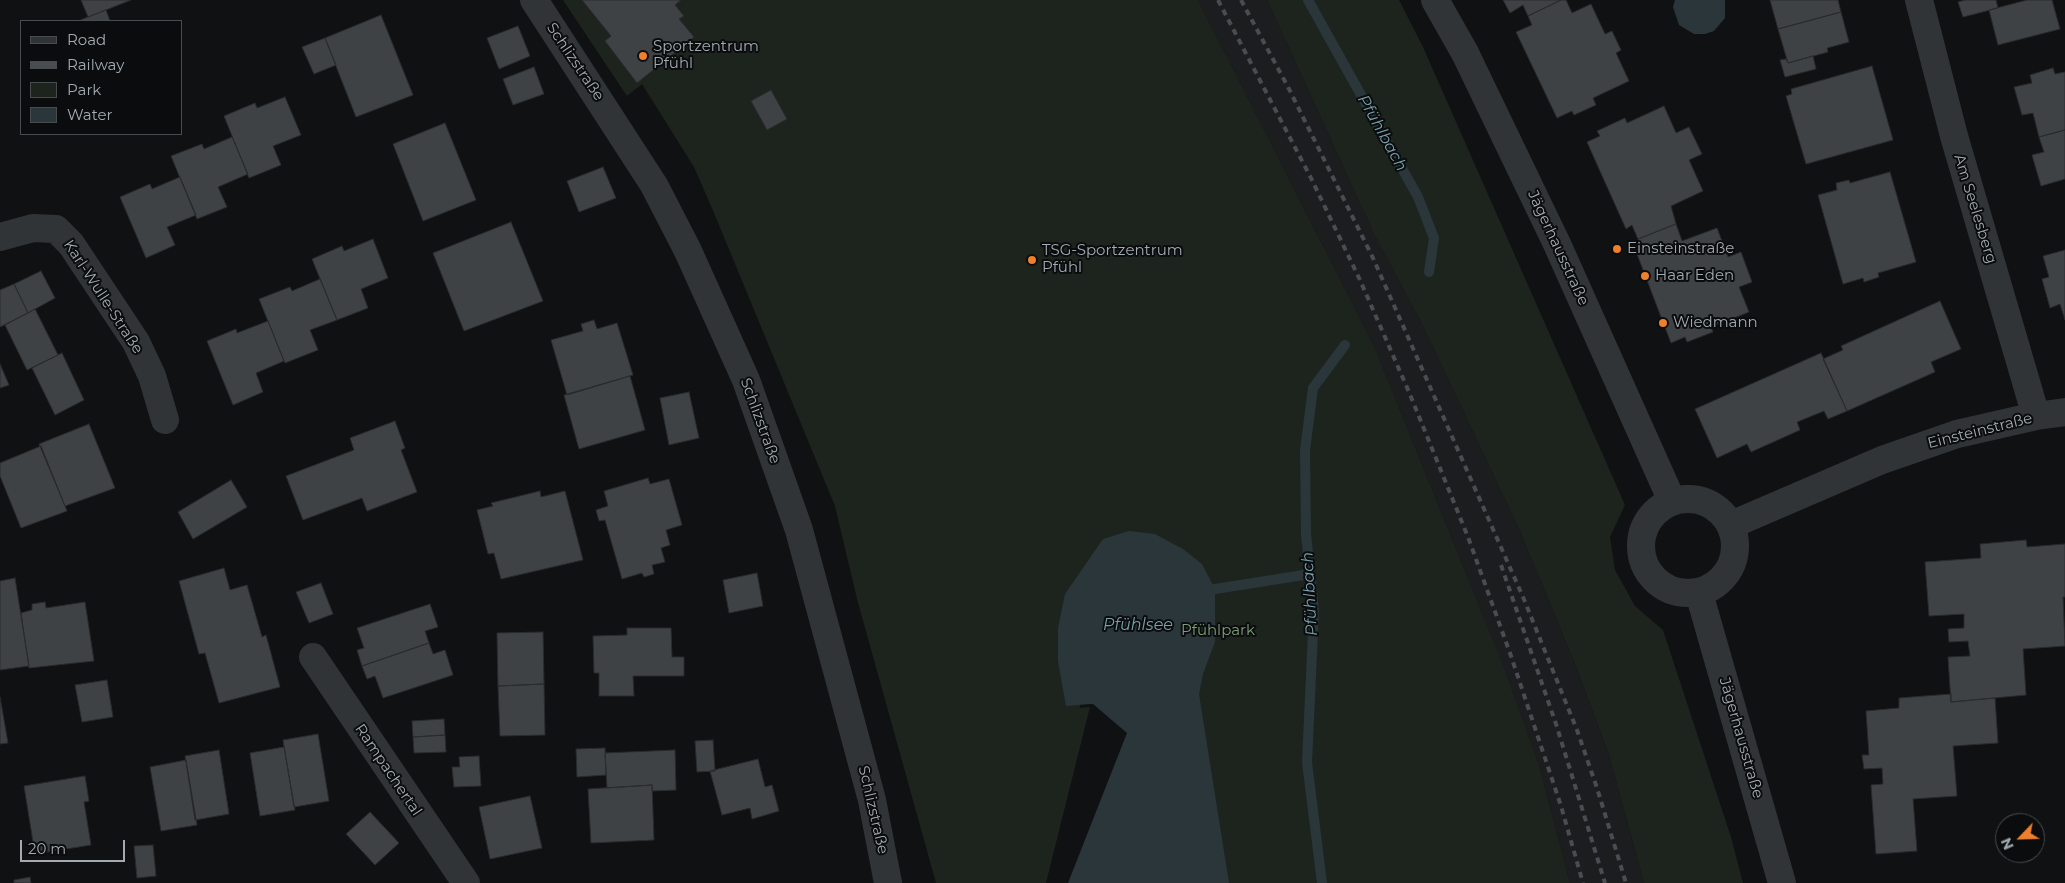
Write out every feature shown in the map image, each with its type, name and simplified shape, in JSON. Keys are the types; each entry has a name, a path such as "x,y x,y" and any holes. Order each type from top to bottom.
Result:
{"street":[{"name":"Schlizstraße","path":"534,0 654,185 688,251 746,380 798,530 872,800 888,883"},
{"name":"Jägerhausstraße","path":"1435,0 1465,52 1557,244 1672,501"},
{"name":"Am Seelesberg","path":"1919,0 1954,136 2036,416"},
{"name":"Karl-Wulle-Straße","path":"0,237 33,228 56,229 71,244 136,342 152,376 165,420"},
{"name":"Einsteinstraße","path":"1731,525 1882,460 1958,434 2036,416 2065,412"},
{"path":"1690,498 1710,504 1720,511 1731,525 1736,544 1734,562 1726,577 1714,586 1699,593 1682,594 1668,590 1656,582 1645,567 1640,549 1643,531 1655,512 1672,501 1690,498"},
{"name":"Jägerhausstraße","path":"1699,593 1782,883"},
{"name":"Rampachertal","path":"313,656 466,883"}],"shaded area":[{"path":"1198,0 1267,0 1374,234 1421,322 1519,529 1575,664 1609,755 1644,883 1570,883 1539,765 1459,557 1375,348"}],"green space":[{"name":"Pfühlpark","path":"563,0 1198,0 1375,348 1501,661 1539,765 1570,883 936,883 857,599 835,506 714,213 694,167 642,84 627,96"},
{"path":"1267,0 1399,0 1423,47 1625,505 1610,537 1615,570 1635,606 1663,630 1731,837 1743,883 1644,883 1609,755 1575,664 1519,529 1421,322 1374,234"}],"water":[{"path":"1675,0 1725,0 1725,18 1714,31 1705,34 1694,34 1679,25 1673,7"},
{"name":"Pfühlsee","path":"1129,531 1155,534 1183,549 1202,564 1215,589 1215,642 1203,674 1199,694 1229,883 1048,883 1092,704 1066,706 1058,661 1058,628 1065,594 1103,539"}],"pier":[{"path":"1093,704 1127,733 1068,883 1046,883 1090,707 1080,708 1080,705"}],"building":[{"path":"81,0 131,0 88,17"},
{"name":"Sportzentrum Pfühl","path":"582,0 681,0 675,5 684,16 679,19 694,37 637,83 605,41 611,36"},
{"path":"1503,0 1561,0 1528,16 1523,5 1510,13"},
{"path":"1561,0 1566,0 1572,13 1591,4 1605,34 1612,31 1621,50 1616,53 1629,81 1593,98 1596,105 1574,115 1572,111 1557,118 1516,32 1532,25 1528,16"},
{"path":"1770,0 1838,0 1841,12 1778,29"},
{"path":"1965,0 1996,0 1998,8 1963,17 1958,2"},
{"path":"2027,0 2052,0 2060,29 1998,45 1989,10"},
{"path":"106,10 110,20 80,20"},
{"path":"1841,12 1849,42 1827,48 1828,52 1788,63 1778,29"},
{"path":"381,15 413,95 356,117 325,38"},
{"path":"518,26 530,56 499,69 487,38"},
{"path":"325,38 336,65 314,74 302,47"},
{"path":"1813,56 1816,69 1785,77 1780,60 1786,59 1788,63"},
{"path":"1872,66 1893,140 1806,164 1786,96 1792,94 1791,89"},
{"path":"534,67 544,94 513,105 503,79"},
{"path":"2053,68 2055,74 2065,72 2065,130 2039,137 2033,113 2022,115 2014,87 2032,83 2030,75"},
{"path":"771,90 787,119 767,130 751,101"},
{"path":"285,97 301,135 273,146 281,165 249,178 224,116 255,103 257,108"},
{"path":"1664,106 1676,133 1689,127 1702,154 1689,160 1703,191 1671,206 1676,224 1638,239 1632,225 1626,229 1587,142 1600,136 1597,131 1625,118 1627,123"},
{"path":"445,123 476,200 423,221 393,144"},
{"path":"2065,130 2065,179 2041,186 2032,155 2044,152 2039,137"},
{"path":"232,137 248,174 218,187 227,207 197,219 171,156 202,144 204,149"},
{"path":"603,167 616,198 579,212 567,181"},
{"path":"1890,172 1916,262 1878,273 1879,277 1864,282 1863,278 1843,284 1818,195 1837,190 1836,183 1849,180 1850,183"},
{"path":"180,177 196,215 167,227 175,245 146,258 120,197 150,184 152,189"},
{"path":"511,222 543,301 464,331 433,253"},
{"path":"1676,224 1682,241 1717,228 1728,257 1741,252 1752,282 1739,287 1749,312 1711,327 1713,332 1687,342 1685,337 1671,343 1637,254 1643,252 1638,239"},
{"path":"373,239 388,278 361,289 368,308 337,320 312,259 342,246 344,251"},
{"path":"2065,250 2065,320 2060,304 2050,308 2042,279 2049,277 2043,256"},
{"path":"41,271 55,298 28,313 14,284"},
{"path":"320,279 337,320 310,330 318,350 285,363 259,299 290,287 292,291"},
{"path":"14,284 28,313 0,327 0,290"},
{"path":"1940,301 1961,349 1931,362 1935,372 1847,411 1823,359 1843,350 1841,346"},
{"path":"35,309 58,355 27,370 5,325"},
{"path":"594,320 597,329 617,323 633,375 567,395 551,340 583,331 581,324"},
{"path":"268,321 284,361 256,373 263,392 233,405 207,341 236,329 237,333"},
{"path":"62,353 84,400 55,415 32,368"},
{"path":"1821,353 1847,411 1828,419 1824,411 1797,422 1800,430 1751,452 1747,444 1717,458 1695,409"},
{"path":"0,364 9,385 0,388"},
{"path":"630,376 645,430 579,449 564,395"},
{"path":"689,392 699,438 669,445 660,398"},
{"path":"395,421 405,448 401,450 417,492 367,511 362,498 303,520 286,476 354,450 350,438"},
{"path":"89,424 115,488 65,506 39,444"},
{"path":"41,446 67,511 21,528 0,476 0,463"},
{"path":"648,478 650,484 669,479 682,525 666,530 670,545 661,548 665,562 652,565 654,574 644,577 642,573 622,579 605,520 599,521 596,510 608,506 604,491"},
{"path":"231,480 247,507 193,539 178,512"},
{"path":"540,491 541,497 565,491 583,560 501,579 494,553 488,554 477,510 493,506 491,503"},
{"path":"2026,540 2027,547 2065,544 2065,597 2063,597 2065,646 2023,649 2026,695 1951,702 1948,657 1970,656 1968,641 1949,642 1948,629 1964,628 1964,614 1929,616 1925,562 1981,558 1980,544"},
{"path":"224,568 230,590 247,585 262,637 266,635 280,687 219,703 205,653 199,654 179,581"},
{"path":"757,573 763,606 729,613 723,580"},
{"path":"15,578 29,666 0,670 0,581"},
{"path":"321,583 333,614 309,623 296,592"},
{"path":"45,602 46,608 85,602 94,661 29,668 21,613 32,610 32,604"},
{"path":"430,604 438,627 425,631 429,643 362,666 357,650 364,648 357,628"},
{"path":"627,628 671,628 672,657 684,657 684,676 633,676 634,696 599,696 599,673 594,673 593,636 627,635"},
{"path":"543,632 544,684 498,686 497,633"},
{"path":"429,643 433,654 445,650 453,675 383,698 375,676 367,679 362,666"},
{"path":"107,680 113,717 82,722 75,685"},
{"path":"544,684 545,735 500,736 498,686"},
{"path":"1951,694 1951,702 1995,698 1998,743 1953,746 1957,796 1913,799 1917,851 1876,854 1871,785 1883,784 1882,768 1864,769 1862,755 1869,755 1866,711 1899,708 1899,698"},
{"path":"0,697 8,743 0,744"},
{"path":"444,719 445,735 413,737 412,721"},
{"path":"318,734 329,801 294,807 283,740"},
{"path":"445,735 446,752 414,753 413,737"},
{"path":"713,740 715,771 697,772 695,741"},
{"path":"284,747 295,810 260,816 250,753"},
{"path":"605,748 606,775 577,777 576,749"},
{"path":"219,750 229,814 195,820 185,756"},
{"path":"675,750 676,790 652,791 652,785 607,788 605,753"},
{"path":"479,756 481,786 454,787 452,767 460,767 459,757"},
{"path":"758,759 765,787 772,785 779,811 752,819 750,808 722,815 710,771"},
{"path":"186,760 197,825 161,831 150,767"},
{"path":"85,776 89,801 84,802 91,845 35,854 24,786"},
{"path":"652,785 654,840 591,843 588,789"},
{"path":"530,796 542,848 490,859 479,807"},
{"path":"370,812 399,843 375,865 346,834"},
{"path":"153,845 156,876 137,878 134,846"},
{"path":"30,877 31,883 14,883 14,880"}],"waterway":[{"name":"Pfühlbach","path":"1308,0 1418,197 1434,238 1429,272"},
{"name":"Pfühlbach","path":"1322,883 1307,762 1314,611 1306,534 1305,450 1313,388 1345,345"},
{"path":"1215,589 1310,574"}],"railway":[{"path":"1218,0 1311,178 1360,280 1409,392 1468,537 1510,653 1561,806 1583,883"},
{"path":"1241,0 1288,87 1373,258 1523,597 1577,730 1626,883"},
{"path":"1501,565 1556,724 1605,883"}],"place":[{"name":"Sportzentrum Pfühl","path":"643,56"},
{"name":"Einsteinstraße","path":"1617,249"},
{"name":"TSG-Sportzentrum Pfühl","path":"1032,260"},
{"name":"Haar Eden","path":"1645,276"},
{"name":"Wiedmann","path":"1663,323"}]}
